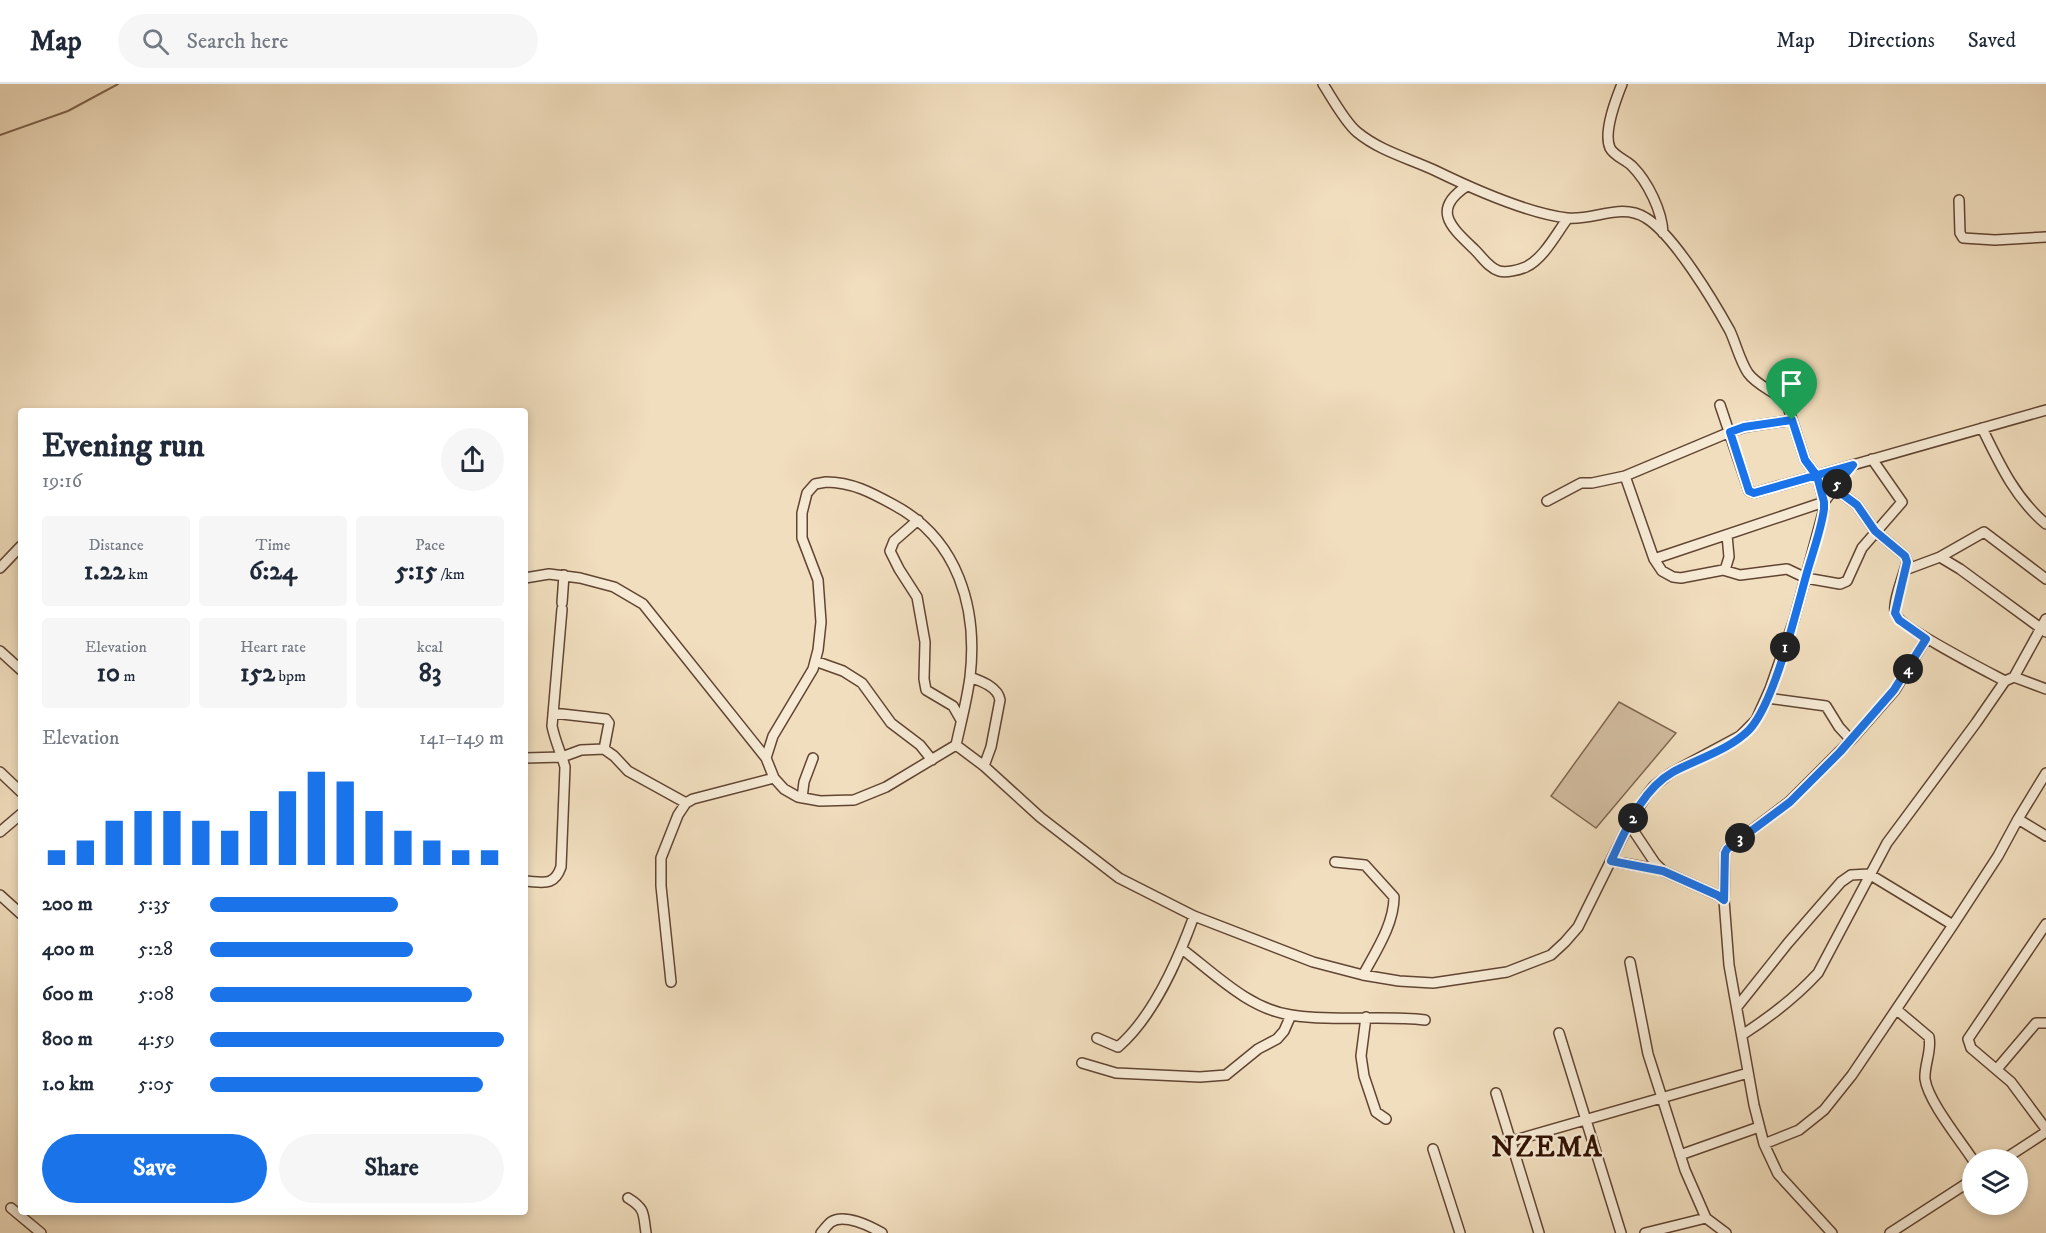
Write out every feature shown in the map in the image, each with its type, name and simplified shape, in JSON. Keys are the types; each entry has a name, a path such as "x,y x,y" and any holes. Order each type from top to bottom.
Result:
{"street":[{"path":"956,745 984,766 1040,817 1119,878 1194,916 1313,962 1364,975 1399,981 1433,983 1507,972 1551,955 1578,927 1629,824 1646,796 1663,779 1719,749 1749,729 1756,720 1767,698 1794,620 1822,518 1824,502 1817,476 1805,460 1787,404 1750,375 1722,319 1686,260 1649,220 1631,212 1612,212 1568,218 1535,210 1467,186 1374,145 1355,131 1323,84"},
{"path":"1622,84 1611,114 1610,146 1613,151 1632,165 1653,197 1662,218 1663,233"},
{"path":"1467,186 1453,197 1449,204 1447,218 1454,230 1492,267 1501,272 1526,267 1546,248 1568,218"},
{"path":"1959,200 1960,232 1963,238 1995,240 2046,237"},
{"path":"1720,405 1750,492 1754,493 2046,410"},
{"path":"1547,501 1581,483 1625,476 1744,427 1792,420"},
{"path":"1982,428 2011,484 2046,524"},
{"path":"1625,476 1654,559 1662,571 1673,577 1681,578 1725,570 1740,575 1787,569 1806,578 1840,584 1847,581 1859,552 1902,502 1872,459"},
{"path":"1654,559 1824,502 1853,465"},
{"path":"528,578 549,574 564,575 614,587 643,604 766,758 774,778 784,789 802,798 820,801 854,800 886,788 956,745 962,720 970,677 971,626 960,576 930,530 913,515 868,491 842,482 815,484 807,493 802,513 802,538 818,580 821,622 815,661 813,669 773,736 766,758"},
{"path":"1834,488 1857,505 1875,531 1905,556 1907,562 1895,613 1899,620 1926,639 2005,681"},
{"path":"918,520 894,541 890,551 899,569 914,589 925,642 926,690 953,706 962,720"},
{"path":"1905,570 1940,556 1984,532 2046,579"},
{"path":"1725,570 1729,557 1727,535"},
{"path":"0,568 18,549"},
{"path":"1940,556 2043,630"},
{"path":"528,881 548,882 557,877 561,867 565,767 555,743 552,726 564,575"},
{"path":"1742,1035 1777,1012 1818,973 1887,843 2005,681 2014,676 2043,630 2046,619"},
{"path":"1832,1233 1778,1174 1759,1127 1729,965 1724,900 1725,853 1727,849 1790,802 1851,740 1894,690 1926,639"},
{"path":"0,651 18,664"},
{"path":"815,661 843,671 862,683 891,723 920,745 932,760"},
{"path":"2014,676 2045,688"},
{"path":"970,677 983,682 999,694 1000,700 991,747 984,766"},
{"path":"1767,698 1826,706 1839,727 1851,740"},
{"path":"553,713 606,719 609,723 604,749"},
{"path":"528,758 562,757 581,750 604,749 628,771 686,803"},
{"path":"802,798 804,782 813,758"},
{"path":"0,772 18,789"},
{"path":"1764,1144 1799,1130 1818,1117 1852,1074 1998,856 2046,773"},
{"path":"671,982 661,886 661,858 678,815 686,803 702,796 774,778"},
{"path":"0,832 18,817"},
{"path":"2018,819 2046,836"},
{"path":"1629,824 1663,871"},
{"path":"1611,861 1663,871 1724,900"},
{"path":"1335,862 1365,865 1394,897 1392,914 1364,975"},
{"path":"1737,1007 1788,942 1841,882 1851,875 1869,874 1953,925"},
{"path":"0,895 18,911"},
{"path":"1097,1038 1118,1047 1128,1039 1143,1020 1182,949 1194,916"},
{"path":"2019,1149 2046,1130 2020,1091 1971,1048 1969,1035 2046,924"},
{"path":"1182,949 1244,996 1291,1016 1425,1020"},
{"path":"1630,962 1645,1042 1680,1155 1706,1218 1726,1233"},
{"path":"1897,1010 1929,1037 1930,1046 1925,1073 1928,1090 1966,1149"},
{"path":"1082,1063 1116,1072 1200,1077 1226,1075 1234,1071 1258,1048 1277,1039 1291,1016"},
{"path":"1366,1017 1361,1056 1364,1076 1376,1112 1386,1119"},
{"path":"1997,1070 2036,1023 2046,1023"},
{"path":"1559,1033 1621,1233"},
{"path":"1512,1141 1748,1073"},
{"path":"1496,1093 1539,1233"},
{"path":"1680,1155 1759,1127"},
{"path":"1433,1149 1460,1233"},
{"path":"1890,1233 1962,1186"},
{"path":"628,1198 639,1204 644,1211 646,1233"},
{"path":"10,1208 18,1214"},
{"path":"19,1215 41,1233"},
{"path":"1645,1233 1706,1218"},
{"path":"821,1233 833,1221 844,1219 871,1227 882,1233"}],"shaded area":[{"path":"1619,702 1676,733 1596,828 1551,796"}],"waterway":[{"path":"0,135 68,111 118,84"}],"district":[{"name":"NZEMA","path":"1547,1147"}],"route":[{"path":"1792,420 1744,427 1730,432 1749,491 1754,493 1817,476 1853,465 1834,488 1857,505 1875,531 1905,556 1907,562 1894,609 1896,617 1926,639 1894,690 1831,762 1817,773 1790,802 1727,849 1724,900 1663,871 1611,861 1629,824 1654,786 1671,773 1719,749 1749,729 1767,698 1794,620 1824,509 1817,476 1805,460 1792,420"}]}
